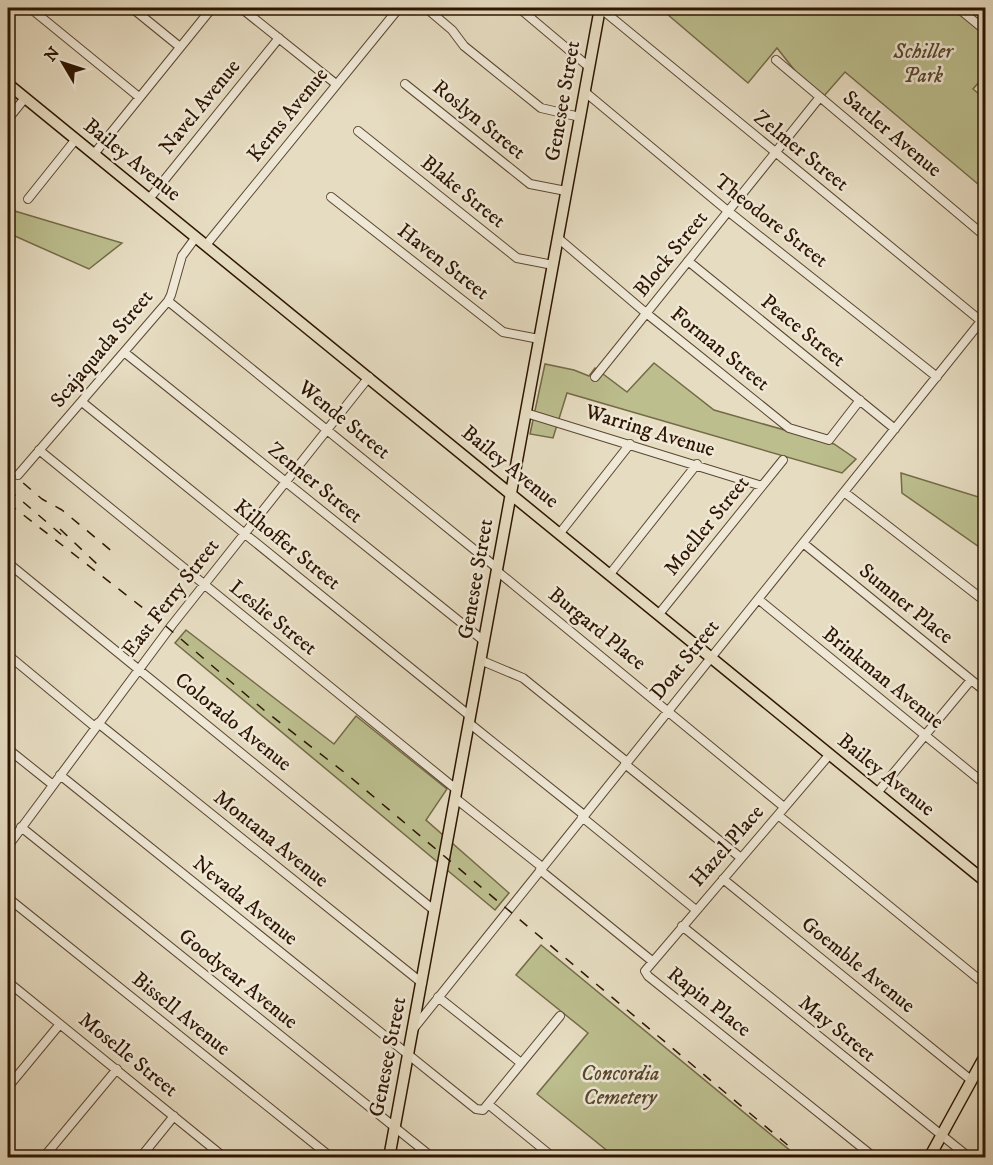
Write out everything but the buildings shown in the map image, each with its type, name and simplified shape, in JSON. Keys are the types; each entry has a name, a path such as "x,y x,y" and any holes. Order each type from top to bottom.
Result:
{"main road":[{"name":"Genesee Street","path":"389,1158 600,8"},
{"name":"Bailey Avenue","path":"8,84 986,882"},
{"path":"929,1158 971,1080 982,1071 986,1054"}],"street":[{"path":"30,8 139,97"},
{"path":"132,8 180,46"},
{"path":"93,154 212,8"},
{"path":"241,8 336,84"},
{"name":"Kerns Avenue","path":"206,245 399,8"},
{"path":"426,8 452,30 464,46 541,108 580,117"},
{"path":"519,8 589,68"},
{"name":"Zelmer Street","path":"600,8 775,153 984,318"},
{"path":"958,8 986,31"},
{"name":"Navel Avenue","path":"149,199 279,38"},
{"name":"Sattler Avenue","path":"776,60 986,237"},
{"name":"Roslyn Street","path":"405,84 530,184 566,191"},
{"name":"Theodore Street","path":"585,92 729,212 937,376"},
{"name":"Block Street","path":"595,377 820,97"},
{"path":"8,119 25,98"},
{"name":"Blake Street","path":"358,131 517,258 553,265"},
{"path":"28,198 76,139"},
{"name":"Haven Street","path":"331,197 503,332 539,339"},
{"name":"Scajaquada Street","path":"18,475 168,301 182,256 196,237"},
{"name":"Forman Street","path":"558,238 646,313 789,428 829,440 860,400"},
{"name":"Peace Street","path":"688,261 895,429"},
{"name":"Wende Street","path":"168,301 497,569"},
{"name":"Doat Street","path":"413,1029 984,318"},
{"name":"Zenner Street","path":"124,352 484,641"},
{"name":"East Ferry Street","path":"8,845 139,668 369,377"},
{"name":"Kilhoffer Street","path":"82,402 469,720"},
{"name":"Warring Avenue","path":"526,413 697,464 762,486"},
{"path":"560,533 630,444"},
{"name":"Leslie Street","path":"39,450 456,794"},
{"name":"Moeller Street","path":"659,614 783,460"},
{"path":"610,574 697,464"},
{"path":"844,492 986,602"},
{"name":"Sumner Place","path":"803,543 986,692"},
{"name":"Colorado Avenue","path":"8,562 435,910"},
{"name":"Burgard Place","path":"497,569 784,807"},
{"name":"Brinkman Avenue","path":"758,599 986,785"},
{"name":"Montana Avenue","path":"8,655 422,983"},
{"path":"480,660 523,678 741,858"},
{"path":"877,793 970,680"},
{"path":"469,720 696,910"},
{"path":"8,749 53,785"},
{"name":"Hazel Place","path":"652,961 830,754"},
{"name":"Nevada Avenue","path":"60,775 476,1109 483,1110 488,1104"},
{"name":"Rapin Place","path":"456,794 541,869 652,961 646,969 648,976 875,1158"},
{"path":"778,815 986,985"},
{"name":"Goodyear Avenue","path":"21,827 433,1158"},
{"name":"Goemble Avenue","path":"723,879 971,1080"},
{"name":"Bissell Avenue","path":"8,898 332,1158"},
{"name":"May Street","path":"682,926 970,1158"},
{"name":"Moselle Street","path":"8,982 225,1158"},
{"path":"438,997 520,1063"},
{"path":"555,1158 488,1104 560,1016"},
{"path":"8,1087 60,1024"},
{"path":"43,1158 117,1070"},
{"path":"140,1158 174,1116"}],"green space":[{"name":"Schiller Park","path":"660,8 985,8 985,75 973,89 985,99 985,190 845,72 824,96 796,72 777,48 748,83"},
{"path":"8,209 122,243 89,269 8,233"},
{"path":"654,363 714,410 834,444 856,459 842,473 567,393 553,438 530,434 545,364 574,370 589,376 595,368 627,392"},
{"path":"901,473 985,499 985,551 902,493"},
{"path":"186,630 334,744 356,716 447,789 426,820 509,893 495,910 175,643"},
{"name":"Concordia Cemetery","path":"541,945 798,1157 615,1157 537,1094 588,1033 516,975"}],"railway":[{"path":"8,470 42,499 62,510 114,553"},
{"path":"8,489 64,537"},
{"path":"8,503 161,622 265,711 349,776 803,1158"},
{"path":"60,529 97,564"}]}
